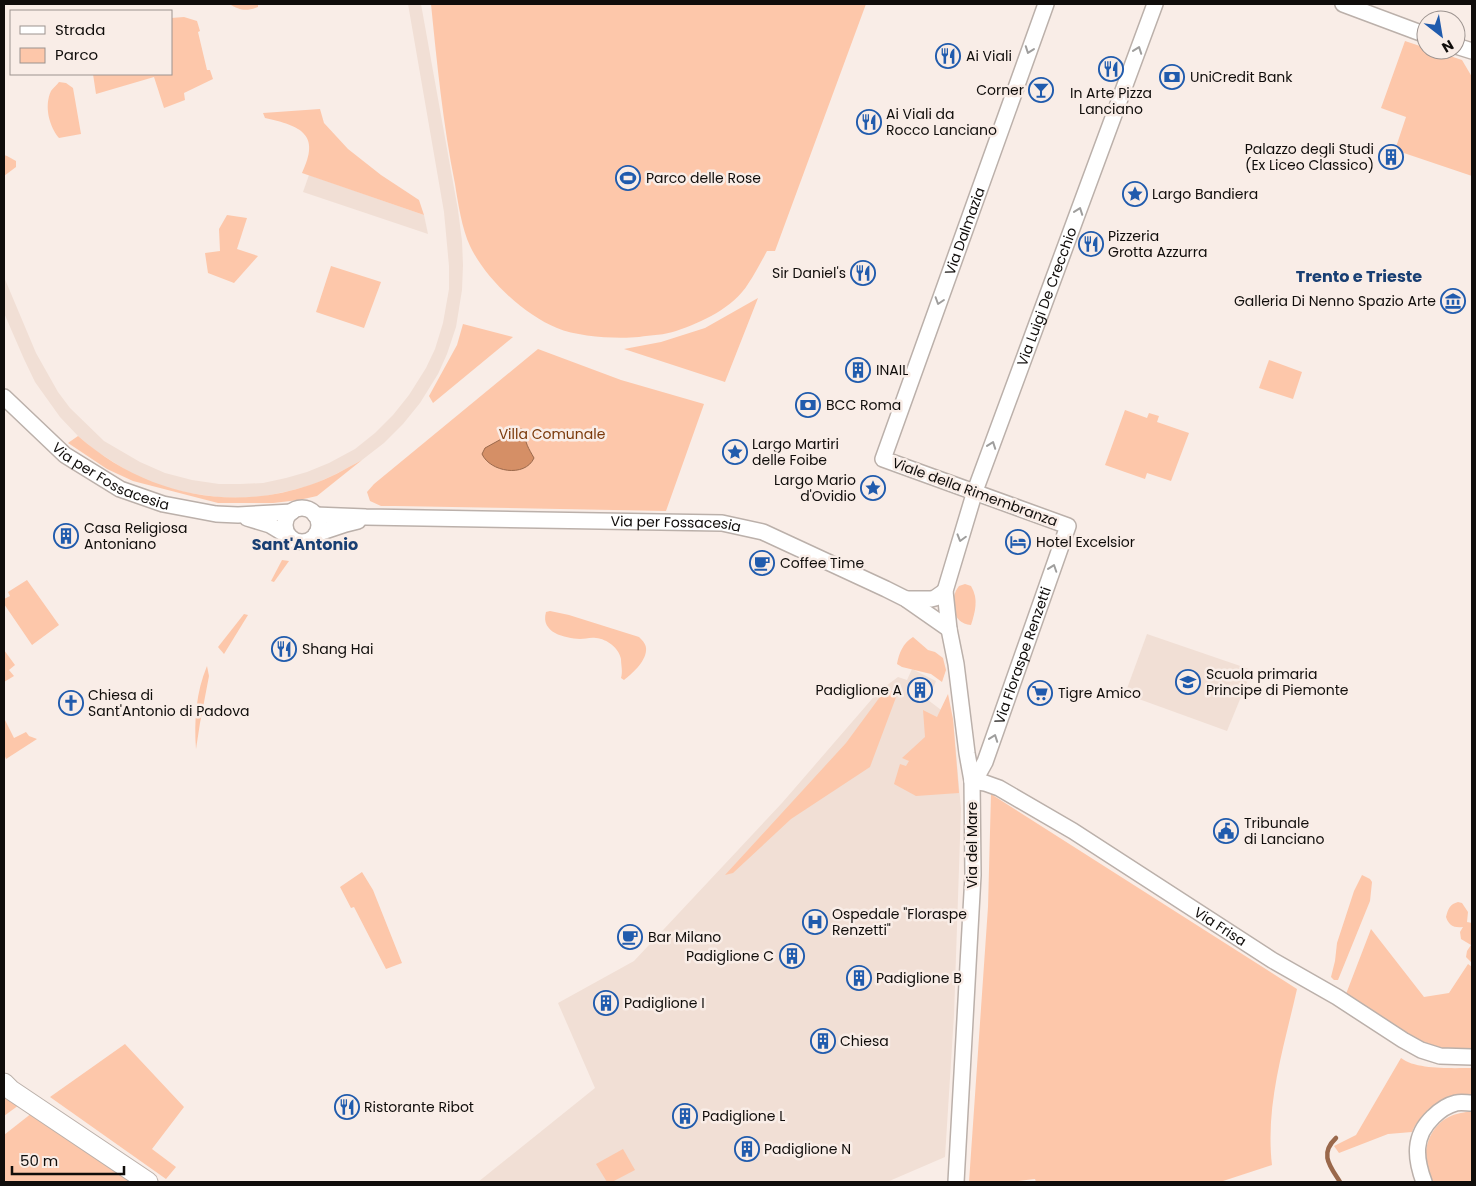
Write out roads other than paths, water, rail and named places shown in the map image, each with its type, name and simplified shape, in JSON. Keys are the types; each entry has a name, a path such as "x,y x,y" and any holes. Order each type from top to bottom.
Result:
{"main road":[{"path":"7,1086 148,1182"}],"street":[{"name":"Via Dalmazia","path":"883,459 1046,4"},
{"name":"Via Luigi De Crecchio","path":"949,628 945,591 975,491 1155,4"},
{"path":"1343,4 1416,31"},
{"name":"Via per Fossacesia","path":"4,397 65,455 120,489 163,504 216,514 238,515 292,512"},
{"name":"Viale della Rimembranza","path":"883,459 1068,526"},
{"path":"302,508 312,511 315,515 319,522 316,534 313,537 305,542 290,537 287,532 286,521 292,512 302,508"},
{"name":"Via per Fossacesia","path":"238,515 270,526 290,537"},
{"name":"Via per Fossacesia","path":"315,515 722,523 763,532 906,599 949,628"},
{"name":"Via per Fossacesia","path":"316,534 373,517"},
{"name":"Via Floraspe Renzetti","path":"972,781 985,762 1068,526"},
{"path":"906,599 931,599 945,591"},
{"name":"Via del Mare","path":"949,628 956,664 972,781 973,876 956,1182"},
{"name":"Via Frisa","path":"972,781 1000,788 1073,831 1272,960 1337,997 1403,1040 1422,1050 1440,1056 1472,1057"},
{"path":"1424,1182 1418,1165 1418,1146 1420,1133 1426,1123 1439,1111 1456,1103 1472,1103"}],"waterway":[{"path":"1336,1138 1328,1149 1327,1155 1330,1165 1340,1182"}],"place":[{"name":"Ai Viali","path":"948,56"},
{"name":"In Arte Pizza Lanciano","path":"1111,69"},
{"name":"UniCredit Bank","path":"1172,77"},
{"name":"Corner","path":"1041,90"},
{"name":"Ai Viali da Rocco Lanciano","path":"869,122"},
{"name":"Palazzo degli Studi (Ex Liceo Classico)","path":"1391,157"},
{"name":"Parco delle Rose","path":"628,178"},
{"name":"Largo Bandiera","path":"1135,194"},
{"name":"Pizzeria Grotta Azzurra","path":"1091,244"},
{"name":"Sir Daniel's","path":"863,273"},
{"name":"Galleria Di Nenno Spazio Arte","path":"1453,301"},
{"name":"INAIL","path":"858,370"},
{"name":"BCC Roma","path":"808,405"},
{"name":"Largo Martiri delle Foibe","path":"735,452"},
{"name":"Largo Mario d'Ovidio","path":"873,488"},
{"name":"Casa Religiosa Antoniano","path":"66,536"},
{"name":"Hotel Excelsior","path":"1018,542"},
{"name":"Coffee Time","path":"762,563"},
{"name":"Shang Hai","path":"284,649"},
{"name":"Scuola primaria Principe di Piemonte","path":"1188,682"},
{"name":"Padiglione A","path":"920,690"},
{"name":"Tigre Amico","path":"1040,693"},
{"name":"Chiesa di Sant'Antonio di Padova","path":"71,703"},
{"name":"Tribunale di Lanciano","path":"1226,831"},
{"name":"Ospedale \"Floraspe Renzetti\"","path":"815,922"},
{"name":"Bar Milano","path":"630,937"},
{"name":"Padiglione C","path":"792,956"},
{"name":"Padiglione B","path":"859,978"},
{"name":"Padiglione I","path":"606,1003"},
{"name":"Chiesa","path":"823,1041"},
{"name":"Ristorante Ribot","path":"347,1107"},
{"name":"Padiglione L","path":"685,1116"},
{"name":"Padiglione N","path":"747,1149"}],"district":[{"name":"Trento e Trieste","path":"1359,276"},
{"name":"Sant'Antonio","path":"305,544"}],"park label":[{"name":"Villa Comunale","path":"552,434"}]}
